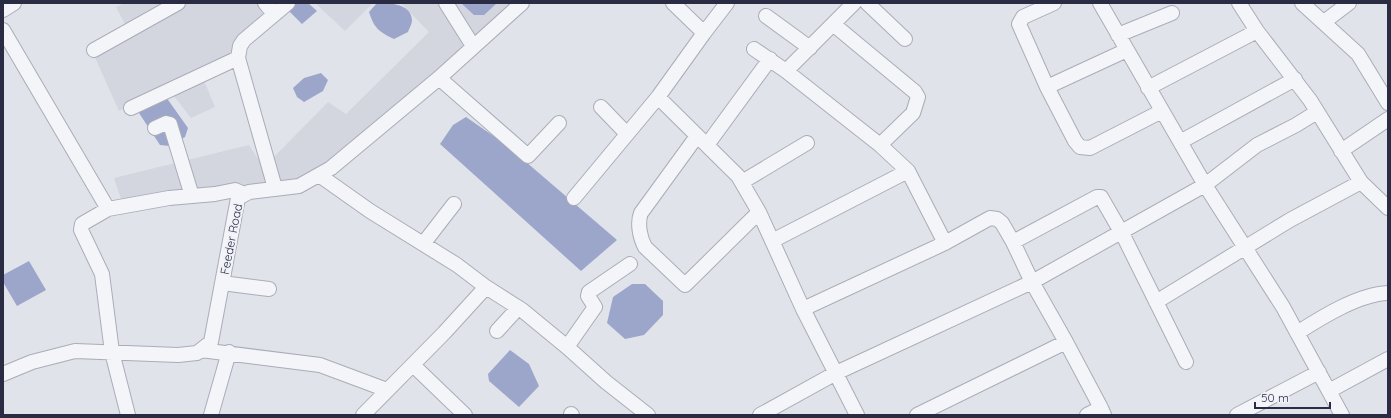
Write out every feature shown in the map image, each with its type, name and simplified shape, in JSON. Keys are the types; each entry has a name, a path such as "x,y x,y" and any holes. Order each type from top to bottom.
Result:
{"street":[{"path":"3,10 14,3"},
{"path":"94,50 178,3"},
{"path":"265,3 274,14"},
{"path":"275,188 238,58 240,46 244,40 288,3"},
{"path":"446,3 473,46"},
{"name":"Feeder Road","path":"201,350 211,342 238,198 248,192 299,186 330,168 439,78 522,3"},
{"path":"673,3 704,34"},
{"path":"574,198 658,97 727,3"},
{"path":"786,71 854,3"},
{"path":"867,3 905,39"},
{"path":"1054,3 1024,17 1019,24 1047,88 1075,141 1083,148 1090,148 1162,111"},
{"path":"1100,3 1205,185 1284,307 1342,415"},
{"path":"1239,3 1257,31 1295,79 1361,182 1388,208"},
{"path":"1302,3 1358,54 1388,102"},
{"path":"1324,22 1349,3"},
{"path":"1118,35 1172,12"},
{"path":"766,16 810,48"},
{"path":"833,24 915,92 918,97 914,113 880,145"},
{"path":"3,30 108,209"},
{"path":"1148,88 1257,31"},
{"path":"754,49 786,71 880,145 908,171 945,243"},
{"path":"1047,88 1127,50"},
{"path":"131,108 238,58"},
{"path":"759,212 685,286 644,247 641,240 639,221 640,213 770,60"},
{"path":"439,78 528,156 559,123"},
{"path":"1180,142 1295,79"},
{"path":"658,97 738,176 742,182 759,212 803,309 857,415"},
{"path":"601,108 627,134"},
{"path":"760,415 836,373 1032,282 1205,185 1257,145 1296,125 1317,112"},
{"path":"1341,151 1388,119"},
{"path":"155,128 166,123 170,124 192,196"},
{"path":"742,182 807,143"},
{"path":"772,241 908,171"},
{"path":"319,175 370,211 457,265 486,287 518,308 567,347 606,382 648,415"},
{"path":"1156,302 1290,220 1361,182"},
{"path":"128,415 112,352 102,274 80,227 108,209 169,198 215,194 235,190 244,194"},
{"path":"1013,242 1099,196 1103,199 1122,232 1186,362"},
{"path":"423,244 454,204"},
{"path":"803,309 945,243 990,218 997,219 1002,223 1013,242 1032,282 1066,342 1102,412 1087,415"},
{"path":"567,347 595,307 588,296 589,292 630,264"},
{"path":"222,283 269,289"},
{"path":"363,415 413,365 486,287"},
{"path":"1297,332 1322,317 1368,296 1388,293"},
{"path":"497,331 518,308"},
{"path":"917,415 1066,342"},
{"path":"3,374 32,362 75,351 178,355 197,353 201,350 229,352 320,365 387,390"},
{"path":"211,415 229,352"},
{"path":"1329,392 1388,359"},
{"path":"413,365 465,415"},
{"path":"1237,415 1319,372"}],"shaded area":[{"path":"125,3 275,3 241,34 230,55 200,71 215,107 191,118 167,87 119,111 93,53 128,30 116,7"},
{"path":"315,3 373,3 345,31"},
{"path":"401,3 517,3 327,167 298,182 121,199 114,178 249,145 258,159 274,157 328,102 346,114 429,32"}],"water":[{"path":"294,3 308,3 317,11 302,24 287,9"},
{"path":"377,3 399,5 408,10 411,14 412,20 408,32 394,39 378,29 375,26 369,12"},
{"path":"461,3 497,3 484,15 474,15"},
{"path":"321,73 328,80 323,91 304,102 297,97 293,88 304,78"},
{"path":"166,97 188,128 185,137 170,146 160,145 139,113 159,98"},
{"path":"466,117 505,144 617,240 581,271 440,144 453,125"},
{"path":"29,261 46,290 17,306 3,282 3,275"},
{"path":"632,284 645,284 663,301 663,315 644,335 625,339 607,323 613,297"},
{"path":"510,350 529,364 539,386 519,407 489,381 488,374"}]}
